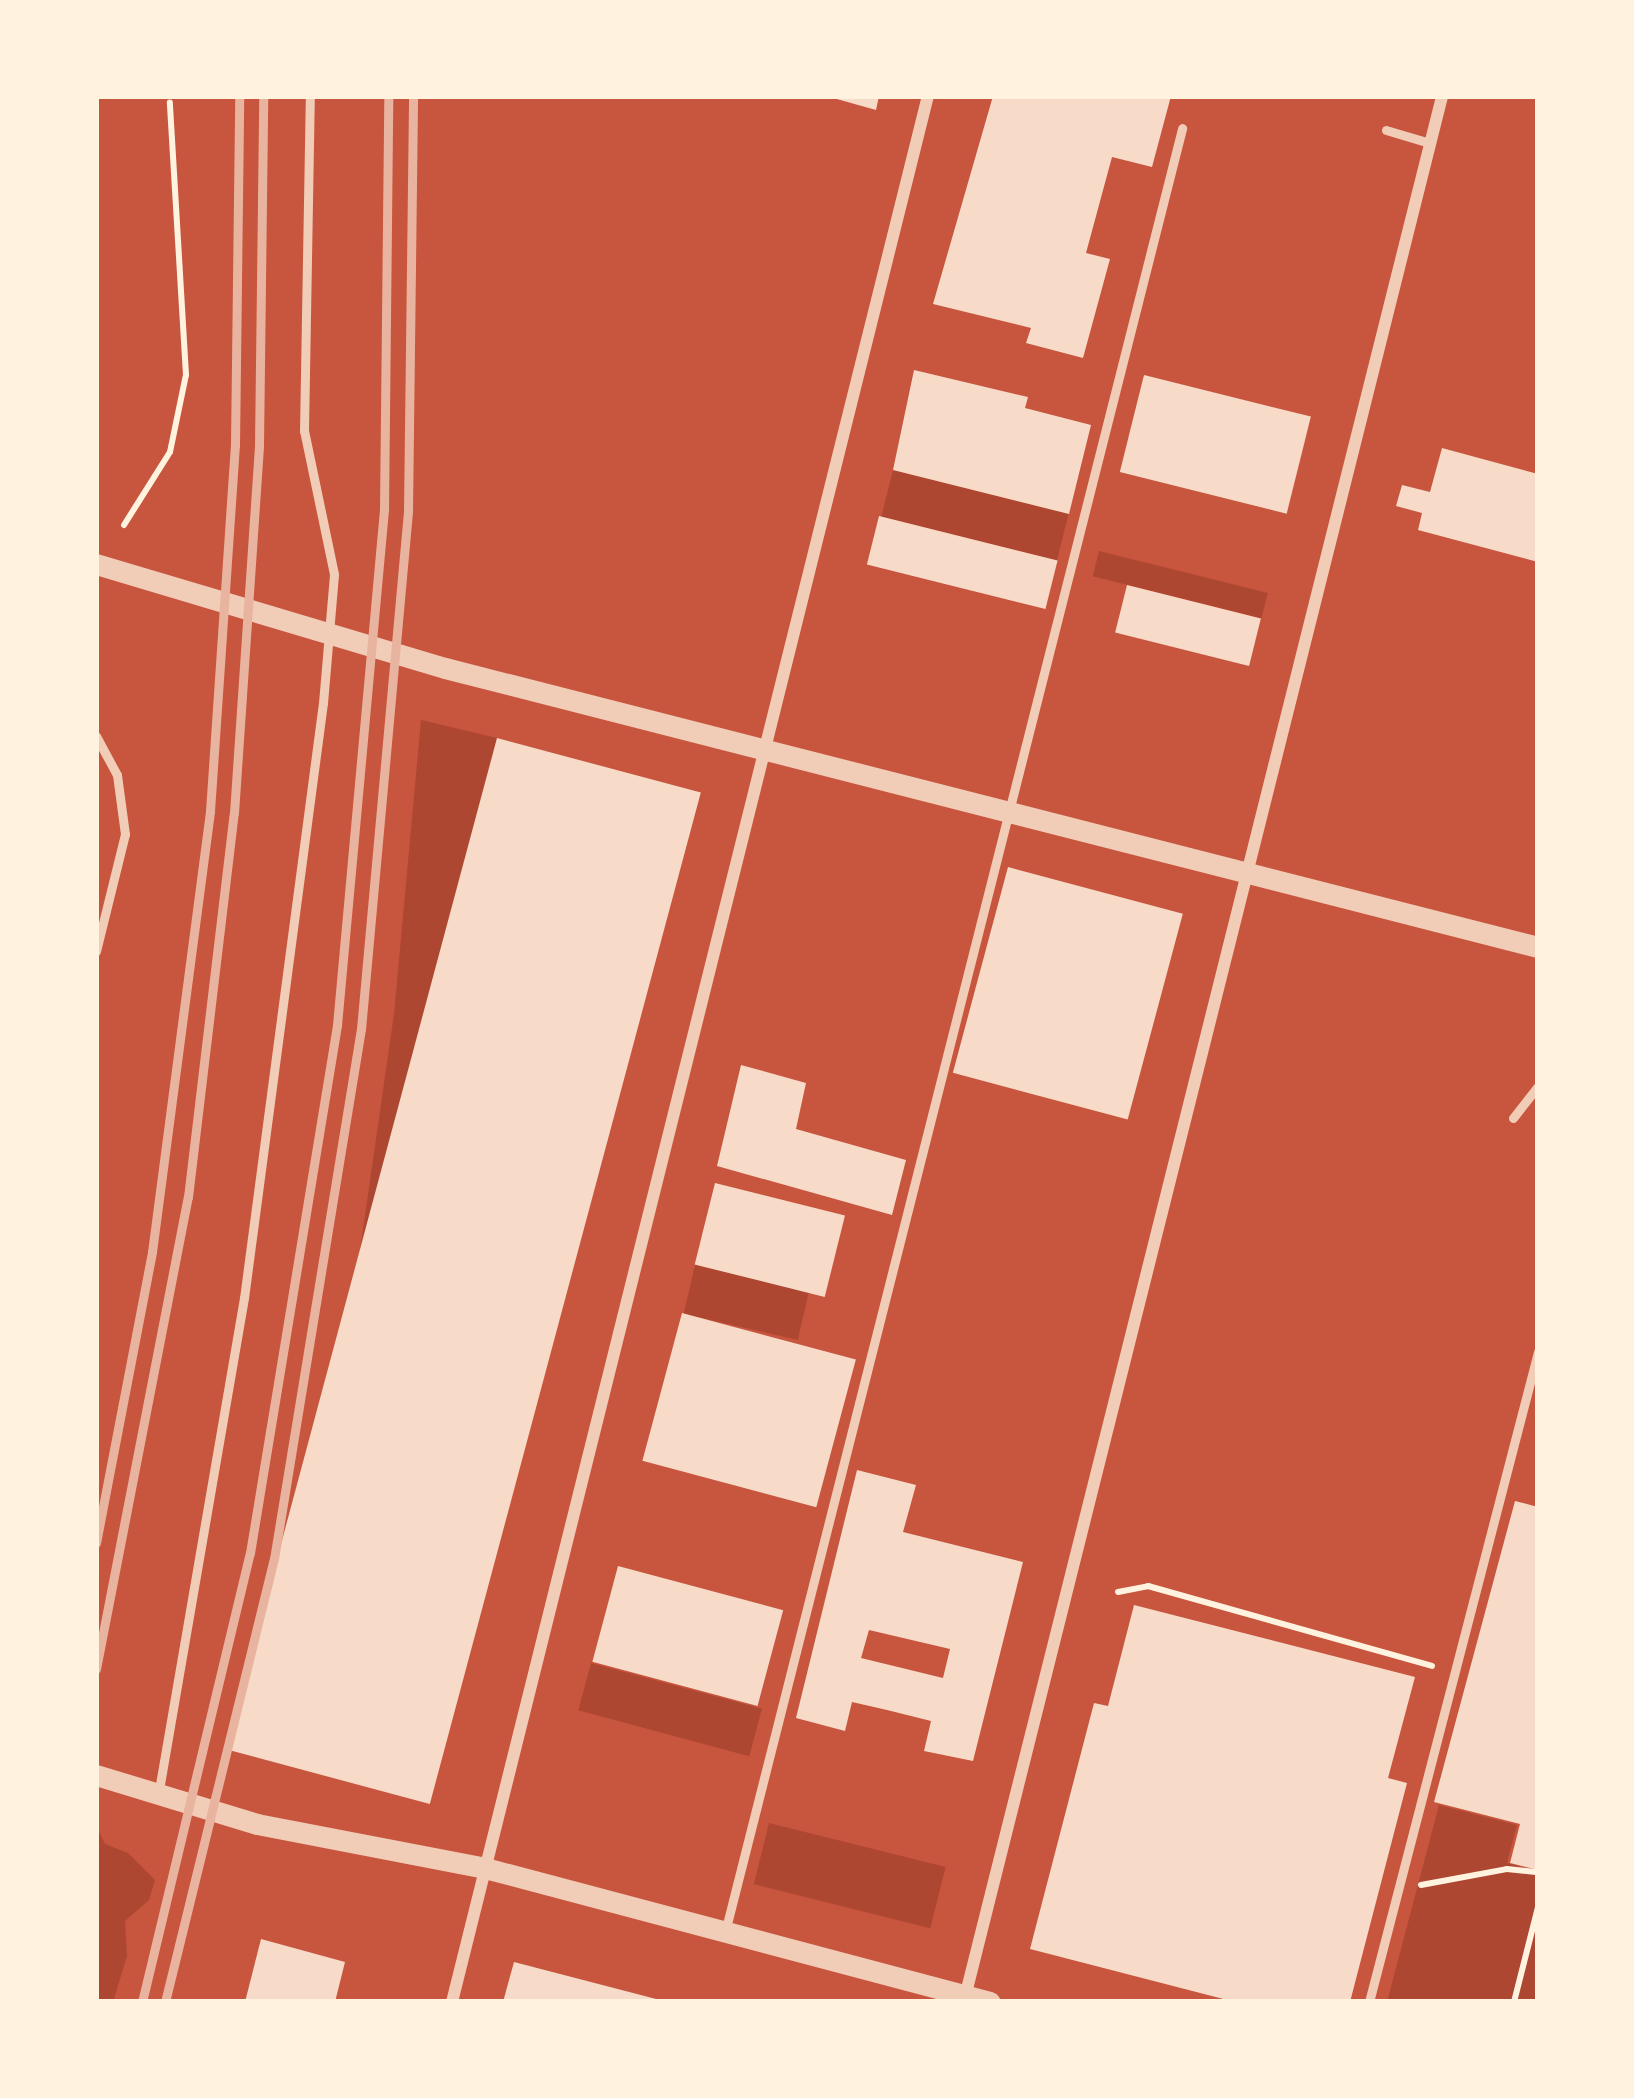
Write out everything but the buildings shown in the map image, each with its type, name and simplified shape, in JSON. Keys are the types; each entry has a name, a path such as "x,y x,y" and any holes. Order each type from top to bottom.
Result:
{"street":[{"path":"452,2002 928,96"},
{"path":"965,1999 1442,96"},
{"path":"96,564 445,668 1538,947"},
{"path":"96,1775 257,1824 485,1868 990,2002"}],"lane":[{"path":"157,1796 244,1298 323,703 334,574 304,431 310,96"},
{"path":"725,1932 1182,128"},
{"path":"1386,130 1430,143"},
{"path":"96,736 117,775 125,834 96,951"},
{"path":"1513,1118 1538,1086"},
{"path":"1369,2002 1538,1352"}],"path":[{"path":"124,525 170,452 186,375 170,102"},
{"path":"1118,1592 1148,1586 1454,1671"},
{"path":"1394,1904 1418,1886 1507,1869 1538,1872"},
{"path":"1514,2002 1538,1907"}],"shaded area":[{"path":"893,470 1069,514 1057,560 881,517"},
{"path":"1099,551 1268,593 1262,618 1093,576"},
{"path":"421,720 497,738 257,1757 356,1278 394,1014"},
{"path":"695,1265 809,1291 798,1340 684,1314"},
{"path":"591,1663 762,1709 749,1756 578,1710"},
{"path":"1439,1805 1517,1825 1507,1863 1538,1872 1538,2002 1387,2002"},
{"path":"769,1823 946,1867 930,1928 754,1884"},
{"path":"96,1826 105,1844 128,1853 155,1880 149,1900 125,1921 127,1956 113,2002 96,2002"}],"railway":[{"path":"96,1543 152,1252 210,811 235,445 239,96"},
{"path":"96,1669 188,1197 234,813 259,446 263,96"},
{"path":"142,2002 250,1553 337,1025 384,510 388,96"},
{"path":"165,2002 274,1559 361,1029 408,512 413,96"}]}
